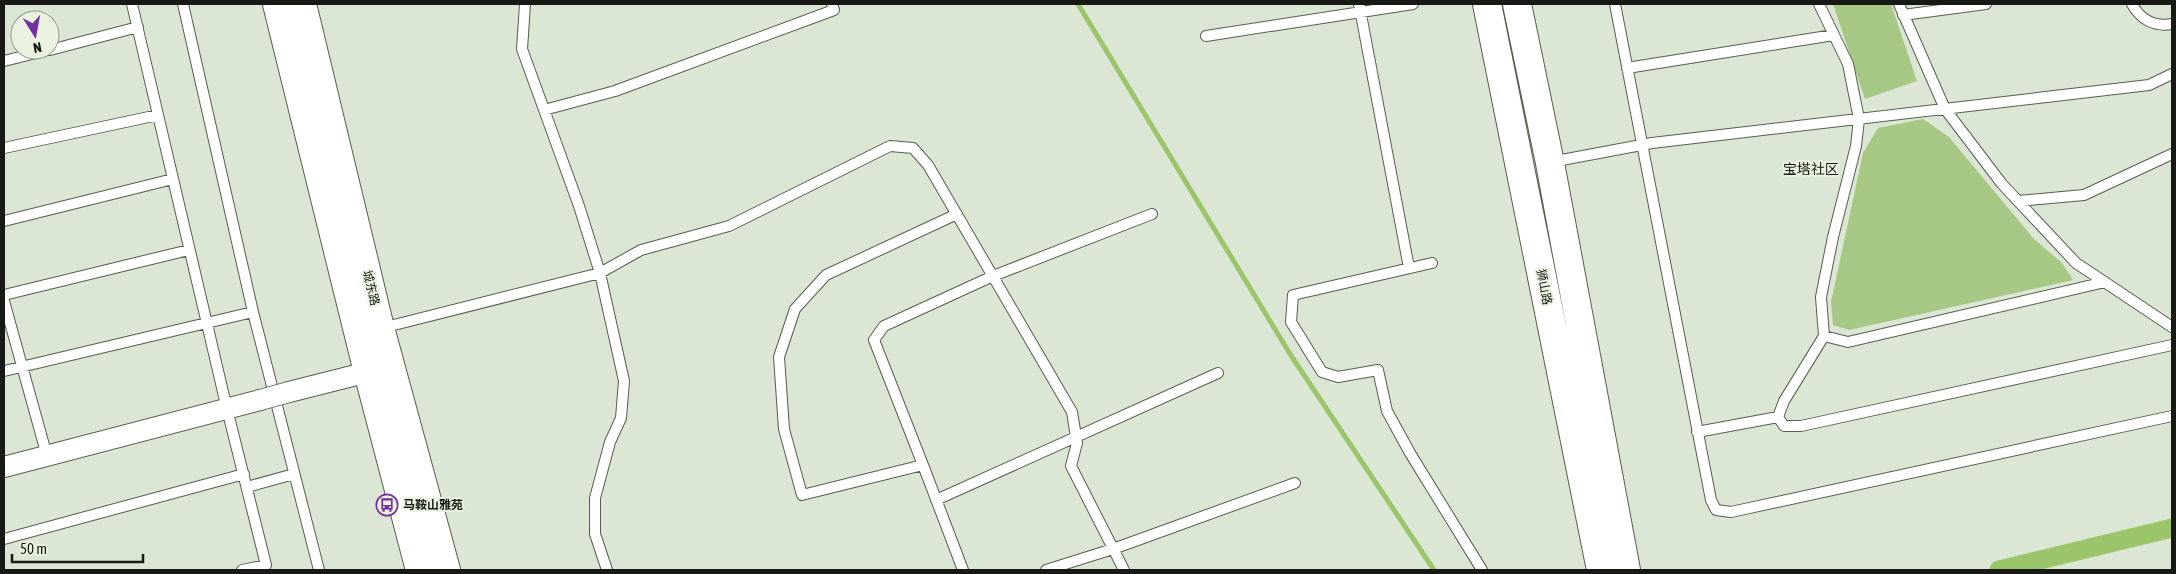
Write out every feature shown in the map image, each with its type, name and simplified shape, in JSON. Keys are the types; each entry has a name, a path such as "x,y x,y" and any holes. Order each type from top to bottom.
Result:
{"street":[{"name":"城东路","path":"277,4 368,372 420,570"},
{"name":"城东路","path":"302,4 380,328 446,570"},
{"name":"狮山路","path":"1487,4 1601,570"},
{"path":"1517,4 1550,163 1626,570"},
{"path":"4,467 368,372"}],"lane":[{"path":"132,4 172,179 266,565 242,570"},
{"path":"183,4 252,312 318,570"},
{"path":"524,4 522,49 579,206 600,273 624,381 621,418 610,442 595,498 595,534 607,570"},
{"path":"544,110 615,91 723,52 834,10 832,4"},
{"path":"1206,36 1359,8 1413,4"},
{"path":"1616,4 1641,145 1697,432 1711,500 1716,510 1731,512 2172,416"},
{"path":"1778,417 1784,401 1824,336 1821,297 1833,237 1856,146 1859,119 1848,64 1819,4"},
{"path":"1899,4 1945,109 2002,184 2076,263 2172,327"},
{"path":"1904,15 1986,4"},
{"path":"2132,4 2137,14 2151,23 2172,24"},
{"path":"1359,8 1409,268"},
{"path":"60,47 138,27"},
{"path":"1627,68 1834,35"},
{"path":"1550,163 1641,145 2149,85 2172,74"},
{"path":"4,148 158,116"},
{"path":"380,328 600,273 641,250 730,226 890,146 913,148 928,165 1072,412 1077,442 1071,466 1124,570"},
{"path":"2018,201 2084,195 2172,154"},
{"path":"4,221 172,179"},
{"path":"923,465 802,495 784,428 779,357 795,309 826,275 957,214"},
{"path":"963,570 874,340 884,326 993,276 1152,214"},
{"path":"4,295 189,250"},
{"path":"1432,264 1293,295 1291,322 1322,372 1338,377 1378,370 1387,411 1410,453 1482,570"},
{"path":"1824,336 1848,342 2105,282"},
{"path":"4,301 47,456"},
{"path":"4,371 252,312"},
{"path":"1778,417 1784,426 1801,426 2172,345"},
{"path":"936,500 1218,373"},
{"path":"1697,432 1778,417"},
{"path":"4,539 244,474"},
{"path":"247,487 294,474"},
{"path":"1046,570 1113,549 1295,483"}],"green space":[{"path":"1833,4 1891,4 1917,81 1865,99"},
{"path":"1923,119 1949,137 2034,239 2062,263 2073,280 1849,330 1833,325 1831,302 1863,153 1878,128"}],"waterway":[{"path":"1078,4 1290,354 1434,570"},
{"path":"1999,570 2172,528"}],"place":[{"name":"马鞍山雅苑","path":"387,505"}],"district":[{"name":"宝塔社区","path":"1811,169"}]}
